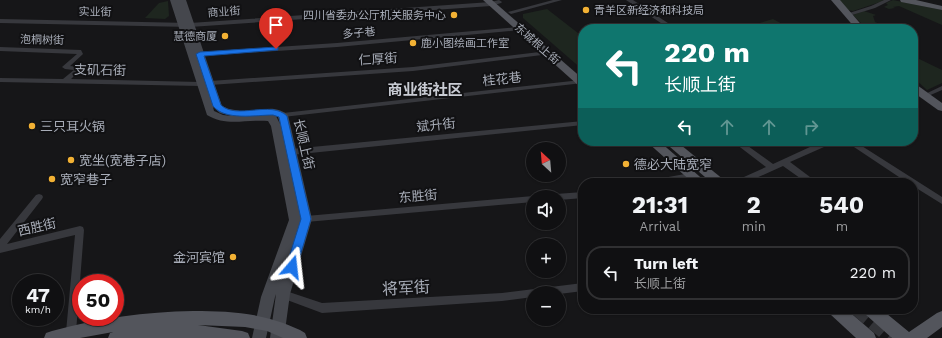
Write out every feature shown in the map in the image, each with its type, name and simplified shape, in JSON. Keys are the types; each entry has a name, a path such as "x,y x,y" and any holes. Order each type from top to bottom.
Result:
{"main road":[{"path":"174,0 186,25"},
{"path":"182,0 186,25"},
{"path":"835,0 857,24"},
{"path":"904,0 942,8"},
{"name":"东城根上街","path":"493,1 511,12 578,76"},
{"name":"东城根上街","path":"493,1 519,29 578,77"},
{"name":"长顺上街","path":"186,25 200,54 207,106 213,116 224,119 272,118 276,126 296,220 268,297 259,338"},
{"name":"长顺上街","path":"186,25 205,83 217,106 222,110 235,113 274,112 282,116 306,219 283,294 278,333"},
{"path":"918,91 942,108"},
{"path":"651,146 687,178"},
{"path":"658,146 695,178"},
{"path":"667,146 704,178"},
{"path":"675,146 714,178"},
{"path":"841,314 868,338"},
{"path":"876,314 904,338"},
{"path":"52,338 111,323 155,319 208,318 262,323 278,333 299,338"},
{"path":"914,338 942,318"},
{"path":"116,338 143,333 170,331 225,334 242,338"}],"street":[{"path":"527,0 534,7"},
{"path":"511,12 559,0"},
{"path":"629,0 666,24"},
{"path":"849,14 888,0"},
{"name":"商业街","path":"186,25 493,1"},
{"name":"实业街","path":"0,21 186,25"},
{"name":"多子巷","path":"200,54 337,45 519,29"},
{"name":"泡桐树街","path":"0,49 79,51 80,54 64,67 76,68 77,70 65,81"},
{"name":"仁厚街","path":"205,83 413,68 548,53"},
{"name":"支矶石街","path":"0,80 205,83"},
{"name":"桂花巷","path":"282,116 578,80"},
{"path":"924,96 942,88"},
{"name":"斌升街","path":"291,152 578,123"},
{"path":"743,146 772,168"},
{"path":"749,178 819,146"},
{"path":"857,146 906,178"},
{"path":"784,162 806,178"},
{"path":"918,186 942,201"},
{"path":"566,196 578,195"},
{"path":"0,247 39,197"},
{"name":"东胜街","path":"306,219 526,200"},
{"name":"西胜街","path":"0,247 80,230 71,332"},
{"path":"566,289 578,288"},
{"name":"将军街","path":"283,294 322,308 502,297 526,294"}],"shaded area":[{"path":"837,0 883,1 853,11 848,10"},
{"path":"893,0 942,10 942,25 899,6 889,9 884,7 888,5 886,3"},
{"path":"168,1 169,16 165,19 145,18 159,3"},
{"path":"547,9 578,33 578,66 523,18 523,14"},
{"path":"864,11 876,15 873,16 875,22 880,24 862,24 853,15"},
{"path":"773,19 782,24 756,24"},
{"path":"918,58 942,70 942,83 927,90 918,82"}],"tunnel":[{"path":"863,314 891,338"}],"place":[{"name":"青羊区新经济和科技局","path":"586,10"},
{"name":"四川省委办公厅机关服务中心","path":"454,15"},
{"name":"慧德商厦","path":"225,36"},
{"name":"鹿小图绘画工作室","path":"413,43"},
{"name":"三只耳火锅","path":"32,126"},
{"name":"宽坐(宽巷子店)","path":"71,160"},
{"name":"德必大陆宽窄","path":"626,164"},
{"name":"宽窄巷子","path":"52,179"},
{"name":"金河宾馆","path":"233,257"}],"district":[{"name":"商业街社区","path":"425,90"}],"route":[{"path":"276,49 200,54 217,106 219,108 227,112 235,113 274,112 282,116 306,219 292,267"}]}
